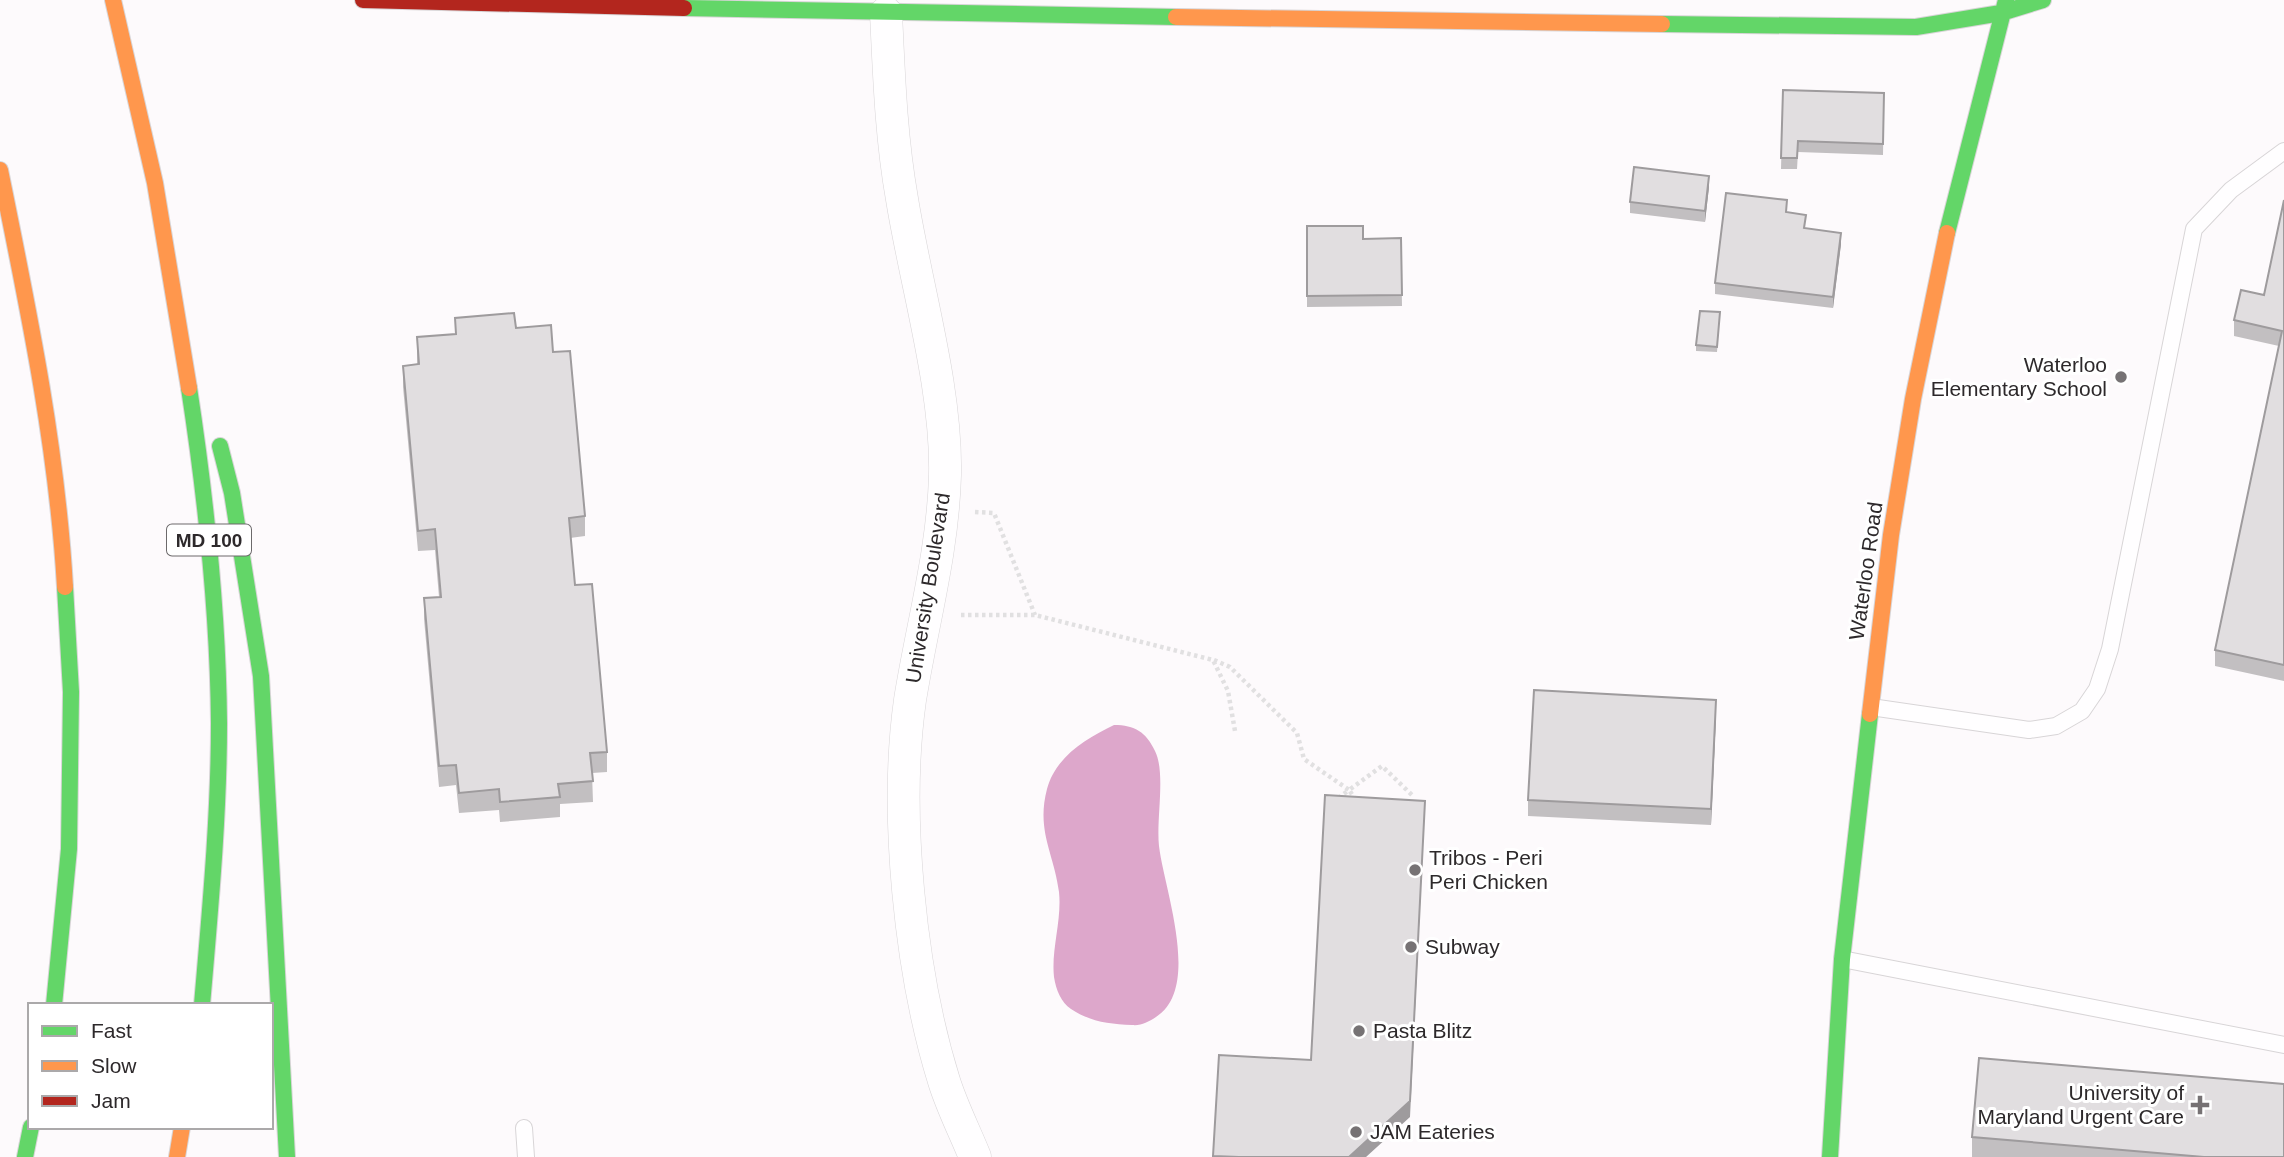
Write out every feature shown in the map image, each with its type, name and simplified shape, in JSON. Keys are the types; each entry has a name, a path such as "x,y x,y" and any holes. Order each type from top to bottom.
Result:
{"main road":[{"name":"MD 100","path":"113,0 134,81 166,230 206,500 218,684 215,855 202,1003"},
{"path":"363,0 886,13 1232,8 1916,27 2004,6 2043,0"},
{"name":"Waterloo Road","path":"1830,1157 1842,959 1869,707 1891,535 1913,399 1949,225 2004,6"},
{"path":"0,170 39,366 62,535 71,692 69,823 54,1003"},
{"path":"166,230 206,388"},
{"path":"216,427 232,492 261,677 287,1157"},
{"path":"25,1157 31,1129"},
{"path":"177,1157 183,1129"}],"street":[{"name":"University Boulevard","path":"886,13 891,127 936,383 945,473 928,615 910,700 904,773 911,902 923,995 944,1082 975,1157"}],"lane":[{"path":"1869,707 2029,730 2056,726 2082,711 2098,689 2110,649 2194,229 2231,190 2284,151"},
{"path":"1842,959 2284,1045"},
{"path":"524,1128 526,1157"}],"path":[{"path":"942,510 994,513 1035,615"},
{"path":"928,615 1035,615 1213,660 1230,667 1297,733 1304,759 1349,790 1360,806"},
{"path":"1213,660 1228,691 1235,731"},
{"path":"1330,804 1382,766 1414,797"}],"shaded area":[{"path":"1114,725 1128,726 1144,734 1152,744 1158,760 1159,846 1177,937 1177,984 1170,1003 1156,1017 1135,1025 1100,1021 1071,1009 1064,1003 1054,977 1060,903 1045,830 1044,804 1047,789 1057,767 1073,750"}],"building":[{"path":"1783,90 1884,93 1883,144 1798,141 1797,158 1781,158"},
{"path":"1634,167 1709,176 1705,211 1630,202"},
{"path":"1726,193 1787,200 1786,212 1806,215 1804,228 1841,233 1833,297 1715,283"},
{"path":"2284,200 2284,665 2215,650 2282,331 2234,320 2241,290 2264,295"},
{"path":"1307,226 1363,226 1363,239 1401,238 1402,295 1307,296"},
{"path":"1700,311 1720,312 1717,347 1696,345"},
{"path":"514,313 516,328 551,325 553,352 570,351 585,516 569,518 575,585 592,584 607,752 590,753 593,781 558,784 560,797 500,802 499,789 459,793 456,765 439,766 424,598 441,597 435,529 418,531 403,366 419,364 417,337 456,334 455,318"},
{"path":"1534,690 1716,700 1711,809 1528,800"},
{"path":"1325,795 1425,801 1410,1101 1349,1157 1213,1156 1219,1055 1311,1060"},
{"path":"1979,1058 2284,1084 2284,1157 2204,1157 1972,1137"}],"traffic: fast":[{"path":"1947,233 2006,0"},
{"path":"1662,24 1916,27 2001,13 2043,0"},
{"path":"684,8 1176,17"},
{"path":"189,388 210,555 219,723 216,829 202,1003"},
{"path":"220,446 232,493 261,676 287,1157"},
{"path":"54,1003 69,849 71,692 65,587"},
{"path":"1830,1157 1842,959 1870,714"},
{"path":"25,1157 31,1129"}],"traffic: slow":[{"path":"113,0 155,183 189,388"},
{"path":"1176,17 1662,24"},
{"path":"0,170 31,325 48,429 65,587"},
{"path":"1870,714 1891,535 1913,399 1947,233"},
{"path":"177,1157 182,1129"}],"traffic: jam":[{"path":"363,0 684,8"}],"place":[{"name":"Waterloo Elementary School","path":"2121,377"},
{"name":"Tribos - Peri Peri Chicken","path":"1415,870"},
{"name":"Subway","path":"1411,947"},
{"name":"Pasta Blitz","path":"1359,1031"},
{"name":"University of Maryland Urgent Care","path":"2200,1105"},
{"name":"JAM Eateries","path":"1356,1132"}]}
